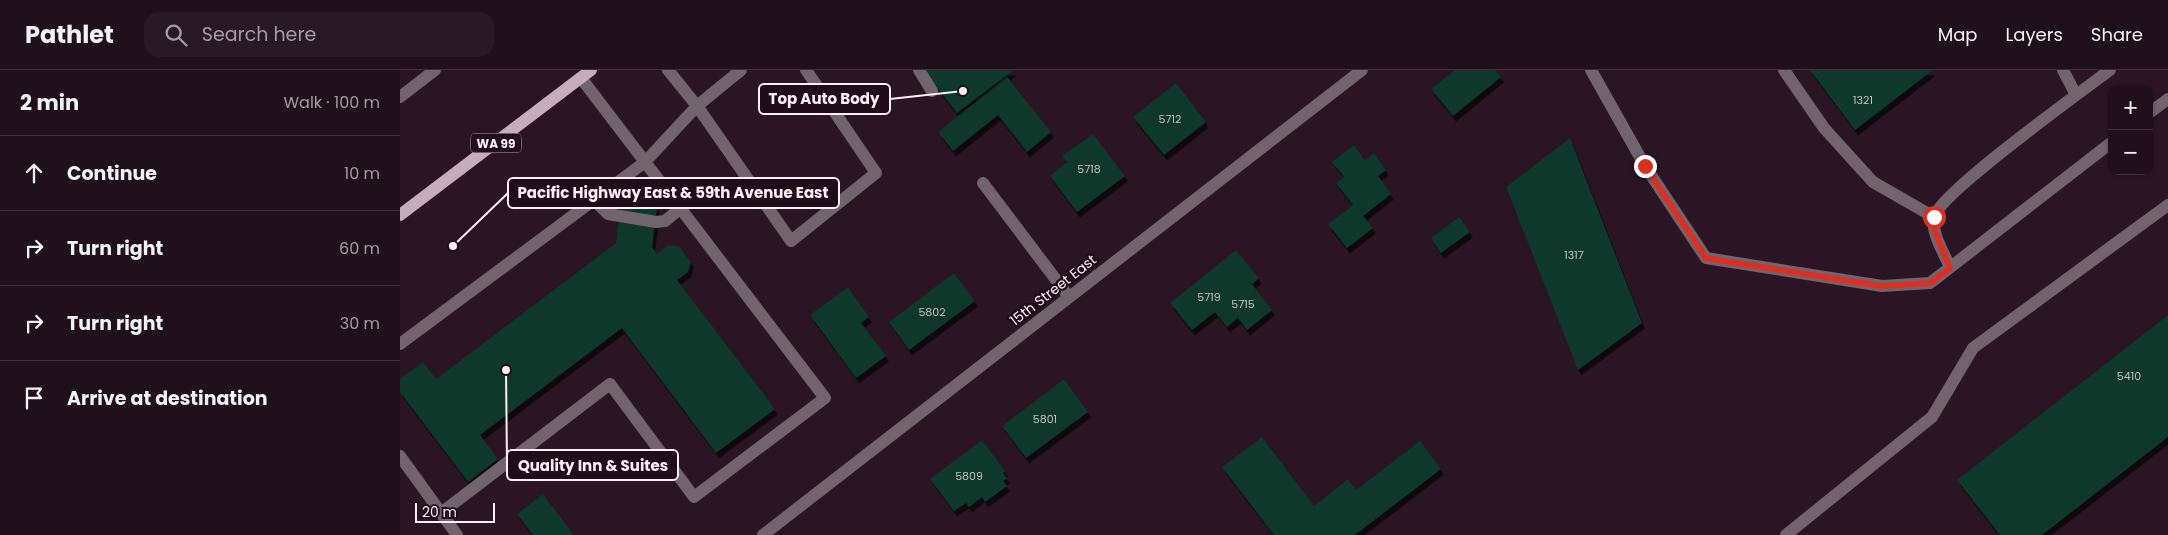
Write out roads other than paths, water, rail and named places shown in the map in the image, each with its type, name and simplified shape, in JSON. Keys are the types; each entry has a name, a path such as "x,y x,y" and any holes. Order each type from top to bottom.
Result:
{"main road":[{"name":"WA 99","path":"400,215 586,74"}],"street":[{"path":"400,97 434,70"},
{"path":"668,70 697,106 791,241 876,173 806,70"},
{"path":"400,344 645,162 697,106 740,70"},
{"path":"919,70 932,90"},
{"name":"15th Street East","path":"763,535 1362,70"},
{"path":"1591,70 1645,166 1706,258 1882,286 1930,283 2108,145"},
{"path":"1784,70 1824,128 1873,182 1934,217"},
{"path":"2063,70 2076,95"},
{"path":"1950,268 1934,229 1934,217 1939,206 1964,182 2110,70"},
{"path":"441,513 610,384 694,497 825,398 645,162 586,74"},
{"path":"2153,110 2168,99"},
{"path":"983,183 1069,297"},
{"path":"594,200 608,214 656,222 665,220 681,208"},
{"path":"1786,535 1932,416 1973,348 2168,205"},
{"path":"400,456 457,535"}],"place":[{"name":"Top Auto Body","path":"963,91"},
{"name":"Pacific Highway East & 59th Avenue East","path":"453,246"},
{"name":"Quality Inn & Suites","path":"506,370"}]}
